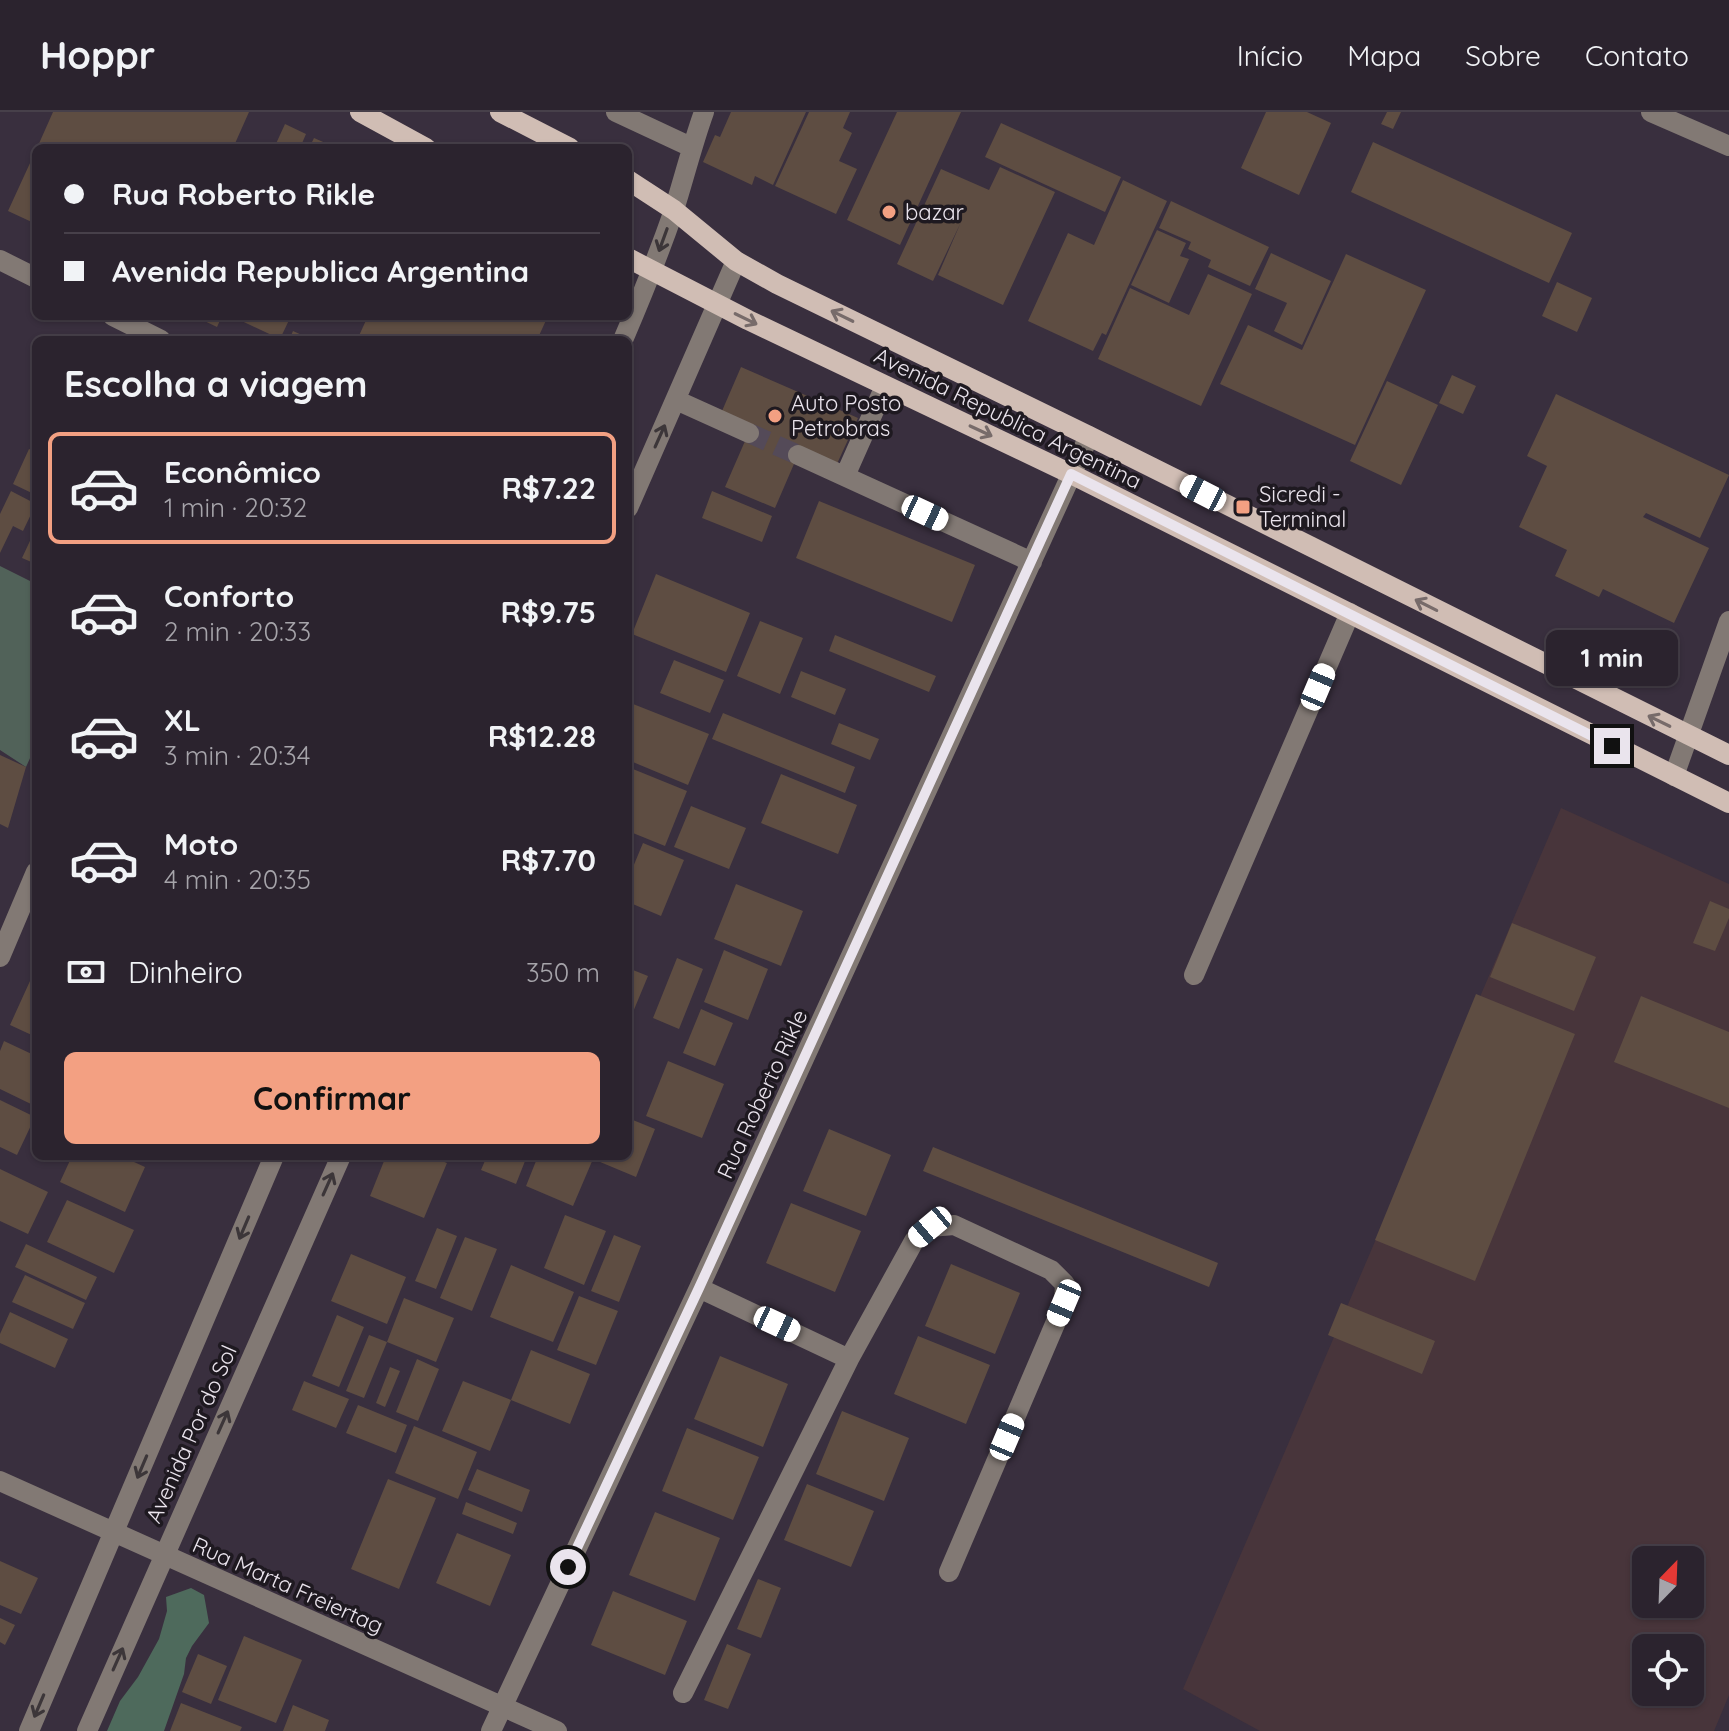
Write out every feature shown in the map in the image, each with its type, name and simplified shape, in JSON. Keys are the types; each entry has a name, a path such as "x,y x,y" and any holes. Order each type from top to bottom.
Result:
{"main road":[{"path":"360,112 419,144"},
{"path":"500,112 562,144"},
{"name":"Avenida Republica Argentina","path":"632,183 674,210 736,261 777,284 1729,755"},
{"name":"Avenida Republica Argentina","path":"632,260 718,305 1071,474 1729,803"}],"street":[{"path":"616,112 691,147"},
{"path":"632,319 674,210 704,112"},
{"path":"1651,112 1729,146"},
{"path":"0,260 32,276"},
{"path":"632,499 736,261"},
{"path":"121,320 153,336"},
{"path":"845,476 885,386"},
{"path":"676,400 749,433"},
{"name":"Rua Roberto Rikle","path":"491,1731 699,1288 1089,436"},
{"path":"798,455 1032,562"},
{"path":"1194,975 1350,613"},
{"path":"1674,776 1729,621"},
{"path":"0,957 32,881"},
{"name":"Avenida Por do Sol","path":"29,1731 272,1160"},
{"name":"Avenida Por do Sol","path":"87,1731 339,1160"},
{"path":"683,1693 849,1359 914,1241 930,1227 954,1225 1051,1270 1065,1284 1064,1303 949,1572"},
{"path":"699,1288 849,1359"},
{"name":"Rua Marta Freiertag","path":"0,1481 557,1731"}],"shaded area":[{"path":"1561,808 1729,884 1729,1695 1714,1731 1260,1731 1183,1689"}],"green space":[{"path":"0,566 32,582 32,754 26,767 0,750"},
{"path":"191,1588 204,1595 209,1623 186,1658 184,1674 164,1731 107,1731 120,1701 138,1677 159,1639 167,1611 166,1597"}],"building":[{"path":"53,112 249,112 235,144 39,144"},
{"path":"731,112 806,112 773,185 755,176 752,185 703,162 715,135 720,137"},
{"path":"809,112 850,112 843,128 852,133 839,161 857,169 836,214 775,186"},
{"path":"897,112 961,112 900,245 847,220"},
{"path":"1266,112 1307,112 1331,123 1299,195 1241,168"},
{"path":"1387,112 1401,112 1393,129 1381,124"},
{"path":"1001,123 1121,177 1105,212 985,157"},
{"path":"285,124 306,134 302,144 276,144"},
{"path":"314,138 328,144 311,144"},
{"path":"1373,142 1572,233 1549,283 1351,192"},
{"path":"32,159 32,222 8,211"},
{"path":"1000,167 1055,192 1003,305 938,275 961,222 933,281 897,264 941,169 989,190"},
{"path":"1123,180 1167,201 1106,335 1102,333 1093,351 1028,321 1068,233 1094,245"},
{"path":"1171,201 1269,247 1250,286 1208,267 1211,260 1188,249 1191,242 1159,228"},
{"path":"1157,230 1186,243 1180,256 1189,259 1169,303 1131,285"},
{"path":"1271,253 1331,281 1302,345 1274,331 1287,303 1255,289"},
{"path":"1346,254 1426,290 1355,445 1220,384 1248,325 1302,350"},
{"path":"1208,274 1252,294 1201,406 1098,359 1130,288 1189,315"},
{"path":"1557,282 1592,298 1577,332 1542,316"},
{"path":"202,320 220,320 217,327"},
{"path":"240,320 289,320 281,336 274,336"},
{"path":"366,320 546,320 539,336 359,336"},
{"path":"741,367 858,418 836,466 800,450 775,508 725,487 752,425 722,411"},
{"path":"1452,375 1476,386 1463,414 1439,403"},
{"path":"1387,381 1438,405 1401,485 1350,461"},
{"path":"1556,394 1729,475 1700,538 1646,513 1643,517 1709,548 1674,623 1603,589 1599,597 1555,576 1567,550 1519,527 1547,466 1527,456"},
{"path":"29,449 32,450 32,493 13,484"},
{"path":"11,491 32,502 32,512 23,531 13,526 0,553 0,514"},
{"path":"712,491 772,516 762,542 702,518"},
{"path":"819,501 975,565 952,622 796,558"},
{"path":"32,537 32,562 22,558"},
{"path":"656,574 750,613 726,672 632,634"},
{"path":"760,621 803,638 780,694 737,676"},
{"path":"835,635 936,676 929,692 829,651"},
{"path":"674,660 724,680 710,713 660,693"},
{"path":"801,671 846,689 835,715 791,697"},
{"path":"632,704 709,734 688,785 632,762"},
{"path":"723,713 855,767 845,793 712,739"},
{"path":"839,723 879,739 870,760 831,744"},
{"path":"0,755 26,767 8,828 0,824"},
{"path":"632,769 687,791 665,846 632,833"},
{"path":"781,774 857,805 838,854 761,823"},
{"path":"691,806 746,828 729,869 674,847"},
{"path":"643,843 684,860 661,916 632,904 632,869"},
{"path":"736,884 803,911 781,966 714,939"},
{"path":"1710,901 1729,909 1729,918 1715,951 1693,943"},
{"path":"1512,923 1596,957 1574,1011 1490,977"},
{"path":"724,950 768,969 748,1020 704,1002"},
{"path":"677,958 703,969 679,1029 653,1018"},
{"path":"632,970 648,976 632,1014"},
{"path":"30,981 32,1035 10,1025"},
{"path":"1476,994 1575,1034 1475,1281 1375,1240"},
{"path":"1641,996 1729,1032 1729,1108 1614,1062"},
{"path":"701,1009 733,1023 715,1066 683,1053"},
{"path":"4,1041 32,1054 32,1105 0,1089 0,1051"},
{"path":"668,1061 724,1084 702,1138 646,1116"},
{"path":"0,1100 32,1116 32,1123 17,1155 0,1147"},
{"path":"632,1120 655,1129 636,1177 595,1160 632,1160"},
{"path":"829,1129 891,1155 866,1216 803,1191"},
{"path":"933,1147 1218,1263 1209,1287 923,1171"},
{"path":"70,1160 130,1160 145,1167 125,1212 60,1182"},
{"path":"384,1160 439,1160 447,1163 424,1218 370,1196"},
{"path":"485,1160 525,1160 516,1184 481,1170"},
{"path":"536,1160 593,1160 573,1206 526,1186"},
{"path":"0,1169 48,1192 28,1234 0,1221"},
{"path":"67,1200 134,1230 114,1273 47,1242"},
{"path":"791,1203 861,1231 835,1292 766,1263"},
{"path":"565,1215 606,1231 584,1285 544,1268"},
{"path":"437,1228 457,1236 436,1289 415,1281"},
{"path":"614,1235 641,1246 619,1302 591,1291"},
{"path":"465,1237 497,1249 472,1311 440,1298"},
{"path":"26,1244 97,1277 86,1300 15,1267"},
{"path":"351,1254 406,1277 387,1324 331,1301"},
{"path":"951,1264 1020,1293 995,1354 925,1326"},
{"path":"511,1265 574,1292 553,1342 490,1317"},
{"path":"25,1275 85,1303 73,1329 12,1302"},
{"path":"579,1296 618,1311 596,1365 557,1350"},
{"path":"404,1298 454,1318 436,1362 387,1342"},
{"path":"1341,1303 1435,1341 1422,1374 1328,1335"},
{"path":"10,1312 68,1339 55,1368 0,1343 0,1334"},
{"path":"337,1315 364,1327 339,1387 312,1376"},
{"path":"369,1335 387,1342 364,1398 346,1391"},
{"path":"918,1336 990,1365 966,1424 894,1394"},
{"path":"531,1350 590,1374 570,1424 511,1400"},
{"path":"720,1356 788,1384 763,1447 694,1419"},
{"path":"417,1359 439,1369 418,1421 396,1412"},
{"path":"390,1367 400,1371 385,1407 376,1403"},
{"path":"304,1381 349,1399 336,1428 292,1410"},
{"path":"463,1381 511,1400 490,1451 442,1431"},
{"path":"358,1405 407,1425 396,1453 346,1433"},
{"path":"842,1411 909,1438 884,1501 816,1474"},
{"path":"414,1426 477,1452 458,1499 395,1473"},
{"path":"687,1428 759,1457 733,1520 662,1491"},
{"path":"477,1469 530,1490 522,1512 468,1490"},
{"path":"388,1479 436,1498 399,1589 351,1569"},
{"path":"807,1484 874,1511 851,1567 784,1540"},
{"path":"466,1502 517,1523 513,1534 462,1514"},
{"path":"655,1512 720,1538 695,1601 629,1575"},
{"path":"457,1533 511,1555 490,1606 436,1583"},
{"path":"0,1561 38,1578 21,1614 0,1605"},
{"path":"758,1579 781,1588 761,1638 737,1629"},
{"path":"613,1591 687,1621 665,1675 591,1645"},
{"path":"0,1618 15,1625 5,1645 0,1642"},
{"path":"244,1636 302,1660 276,1723 218,1700"},
{"path":"727,1644 751,1654 728,1709 704,1700"},
{"path":"198,1654 227,1666 211,1704 182,1692"},
{"path":"181,1703 242,1727 240,1731 170,1731"},
{"path":"293,1705 329,1720 325,1731 283,1731"}],"tunnel":[{"path":"749,433 798,455"}],"place":[{"name":"bazar","path":"889,212"},
{"name":"Auto Posto Petrobras","path":"775,416"},
{"name":"Sicredi - Terminal","path":"1243,507"}],"route":[{"path":"568,1567 1071,474 1612,746"}]}
